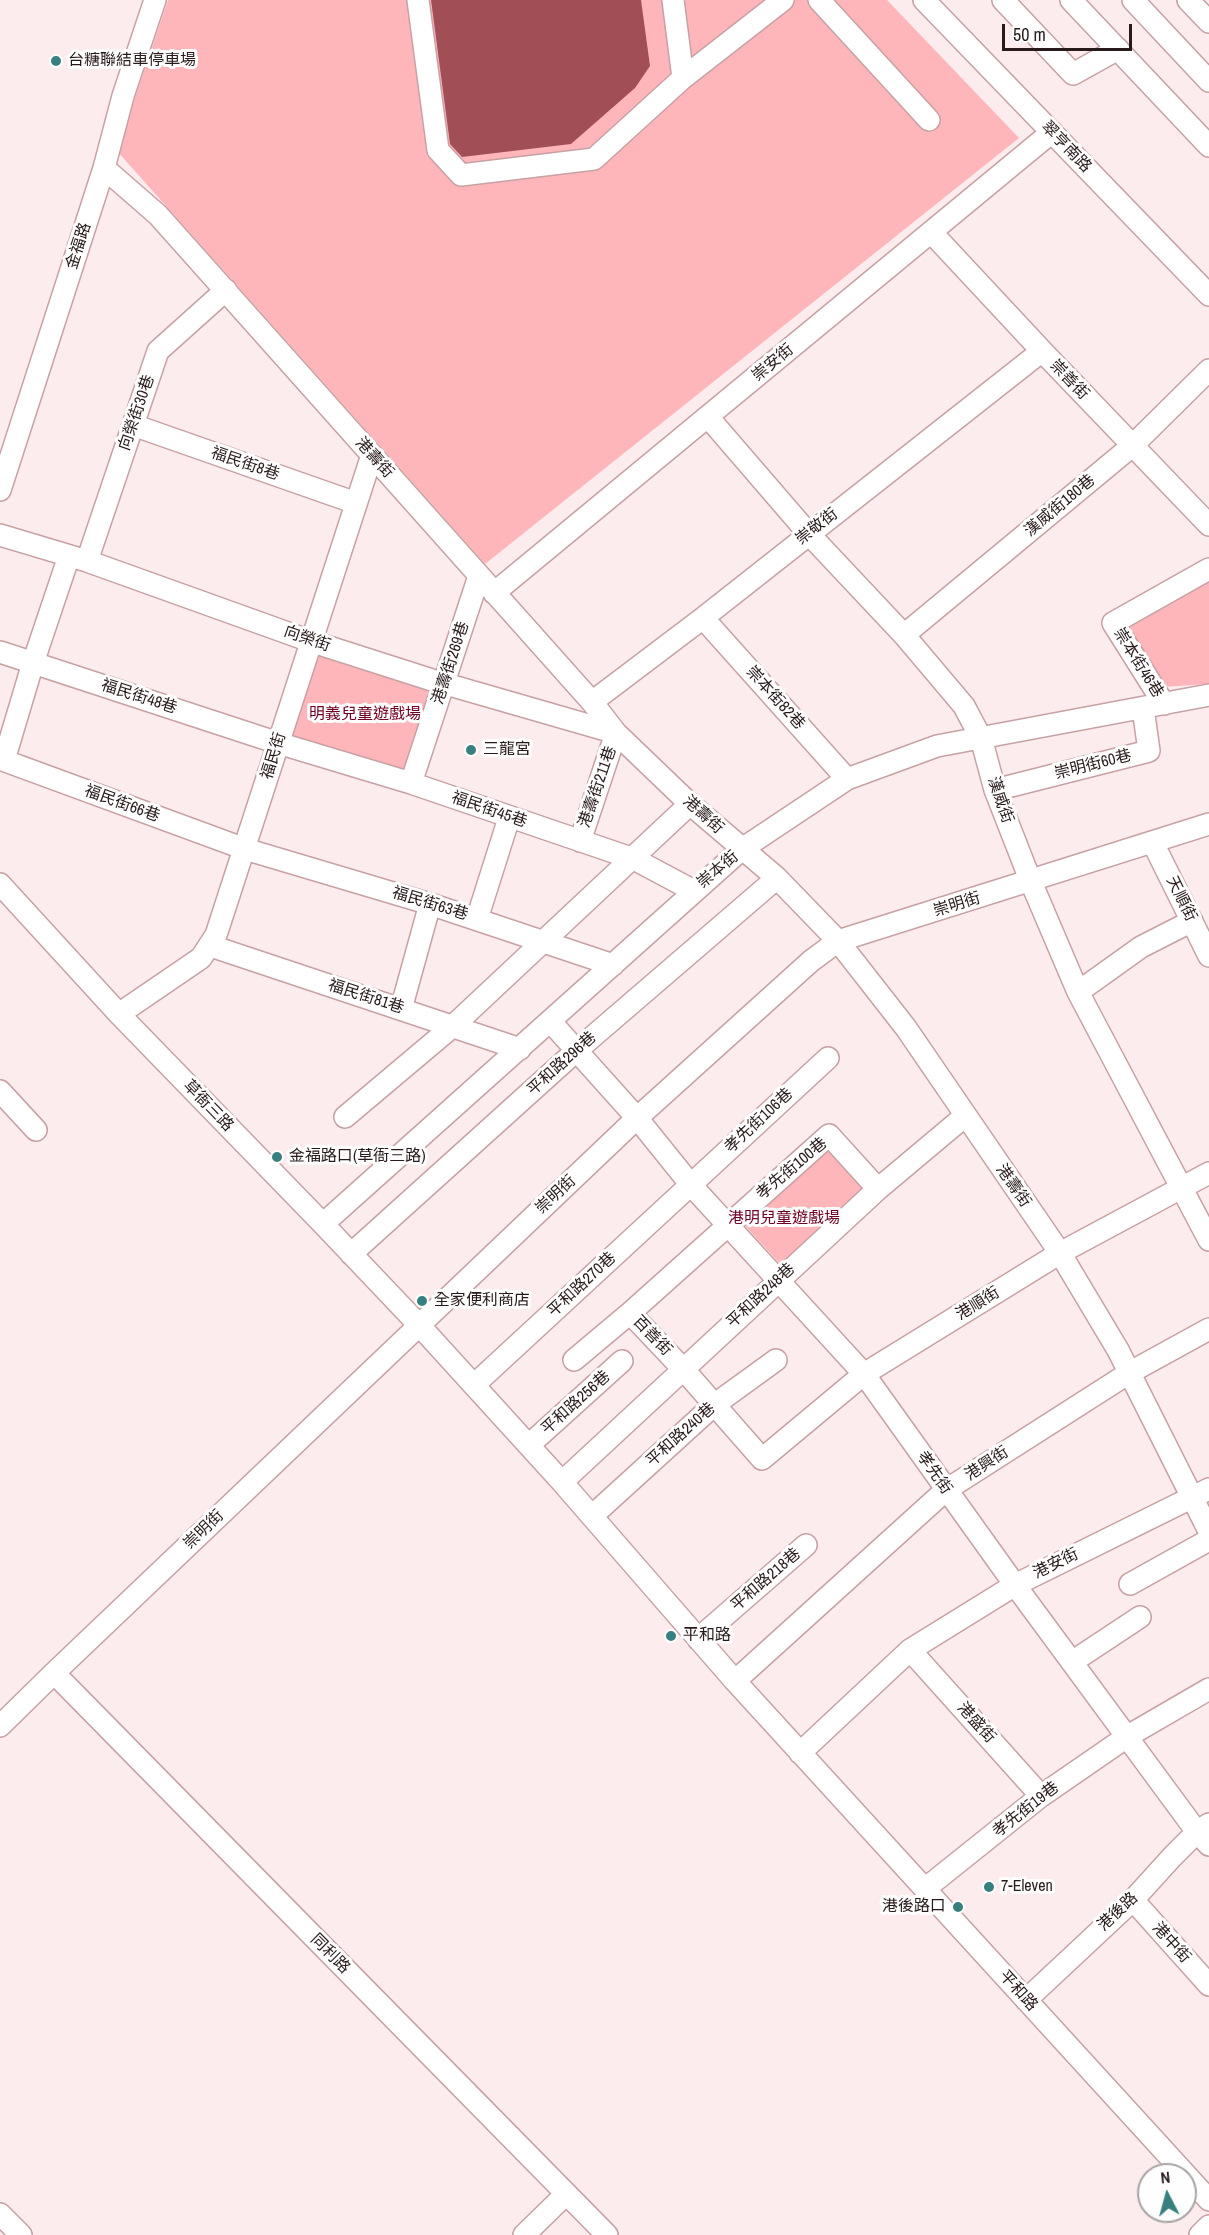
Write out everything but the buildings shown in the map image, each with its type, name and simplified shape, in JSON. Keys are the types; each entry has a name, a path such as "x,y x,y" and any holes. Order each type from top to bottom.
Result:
{"street":[{"name":"金福路","path":"0,490 104,168 123,96 155,0"},
{"path":"418,0 438,150 461,175 594,159 683,78 783,0"},
{"path":"673,0 683,78"},
{"path":"819,0 929,120"},
{"name":"翠亨南路","path":"924,0 1209,295"},
{"path":"1003,0 1073,74 1118,49"},
{"path":"1071,0 1209,146"},
{"path":"1132,0 1209,81"},
{"path":"1188,0 1209,22"},
{"name":"崇安街","path":"494,593 1052,132"},
{"name":"港壽街","path":"104,168 158,215 226,290 592,702 616,733 690,804 777,878 838,941 906,1028 1060,1254 1201,1493 1209,1531"},
{"name":"崇善街","path":"931,232 1209,525"},
{"name":"向榮街30巷","path":"2,759 33,663 133,425 158,351 226,290"},
{"name":"崇敬街","path":"592,702 703,618 1042,351"},
{"name":"漢威街180巷","path":"904,635 1132,446 1209,370"},
{"name":"漢威街","path":"708,417 808,534 904,635 964,706 981,738 995,790 1078,992 1209,1240"},
{"name":"福民街8巷","path":"133,425 356,503"},
{"name":"福民街","path":"119,1014 201,958 211,946 225,913 310,641 372,455"},
{"name":"向榮街","path":"0,535 78,559 310,641 444,684 616,733"},
{"name":"崇本街46巷","path":"1153,706 1113,623 1209,569"},
{"name":"港壽街269巷","path":"411,783 479,576"},
{"name":"崇本街82巷","path":"703,618 847,779"},
{"name":"福民街48巷","path":"0,652 278,743"},
{"name":"崇本街","path":"323,1224 742,849 847,779 937,746 1209,695"},
{"name":"崇明街60巷","path":"995,790 1149,751 1153,706"},
{"name":"港壽街211巷","path":"580,841 616,733"},
{"name":"福民街45巷","path":"278,743 411,783 634,859 693,891"},
{"name":"福民街66巷","path":"2,759 245,849"},
{"path":"345,1117 453,1026 634,859 690,804"},
{"path":"477,919 509,818"},
{"name":"崇明街","path":"0,1726 637,1118 811,961 838,941 1209,824"},
{"name":"天順街","path":"1153,843 1209,956"},
{"name":"福民街63巷","path":"245,849 430,904 613,965"},
{"name":"平和路296巷","path":"351,1254 576,1051 777,878"},
{"name":"草衙三路","path":"0,884 119,1014 419,1325"},
{"path":"401,1009 430,904"},
{"path":"1078,992 1141,947 1192,921"},
{"name":"福民街81巷","path":"211,946 520,1049"},
{"name":"孝先街","path":"550,1021 637,1118 691,1185 864,1374 1072,1662 1205,1834"},
{"name":"孝先街106巷","path":"691,1185 828,1058"},
{"path":"0,1091 36,1130"},
{"name":"平和路248巷","path":"562,1482 878,1189 965,1116"},
{"name":"孝先街100巷","path":"727,1224 829,1135 878,1189"},
{"name":"港順街","path":"762,1459 864,1374 1060,1254 1209,1173"},
{"name":"平和路270巷","path":"474,1385 691,1185"},
{"name":"百善街","path":"727,1224 630,1313 684,1370 762,1459"},
{"path":"574,1360 630,1313"},
{"name":"平和路","path":"419,1325 562,1482 735,1681 1209,2200"},
{"name":"港興街","path":"735,1681 946,1490 1129,1372 1209,1329"},
{"name":"平和路240巷","path":"592,1516 714,1405 776,1360"},
{"name":"平和路256巷","path":"529,1445 622,1361"},
{"name":"港安街","path":"800,1752 910,1650 1015,1585 1201,1493"},
{"path":"1130,1584 1209,1540"},
{"name":"平和路218巷","path":"698,1639 806,1545"},
{"path":"1072,1662 1140,1617"},
{"name":"港盛街","path":"910,1650 1041,1796"},
{"name":"同利路","path":"54,1673 607,2235"},
{"name":"孝先街19巷","path":"926,1888 1041,1796 1128,1736 1209,1689"},
{"name":"港後路","path":"1026,2000 1205,1834"},
{"name":"港中街","path":"1133,1900 1209,1985"},
{"path":"524,2235 566,2194"},
{"path":"0,2214 21,2235"},
{"path":"1200,2235 1209,2226"}],"green space":[{"path":"168,0 887,0 1019,138 485,564 117,151"},
{"path":"1209,581 1209,684 1162,687 1123,625"},
{"name":"明義兒童遊戲場","path":"314,648 431,685 401,777 285,740"},
{"name":"港明兒童遊戲場","path":"827,1138 870,1184 781,1265 737,1217"}],"place":[{"name":"台糖聯結車停車場","path":"56,61"},
{"name":"三龍宮","path":"471,750"},
{"name":"金福路口(草衙三路)","path":"277,1157"},
{"name":"全家便利商店","path":"422,1301"},
{"name":"平和路","path":"671,1636"},
{"name":"7-Eleven","path":"989,1887"},
{"name":"港後路口","path":"958,1907"}]}
